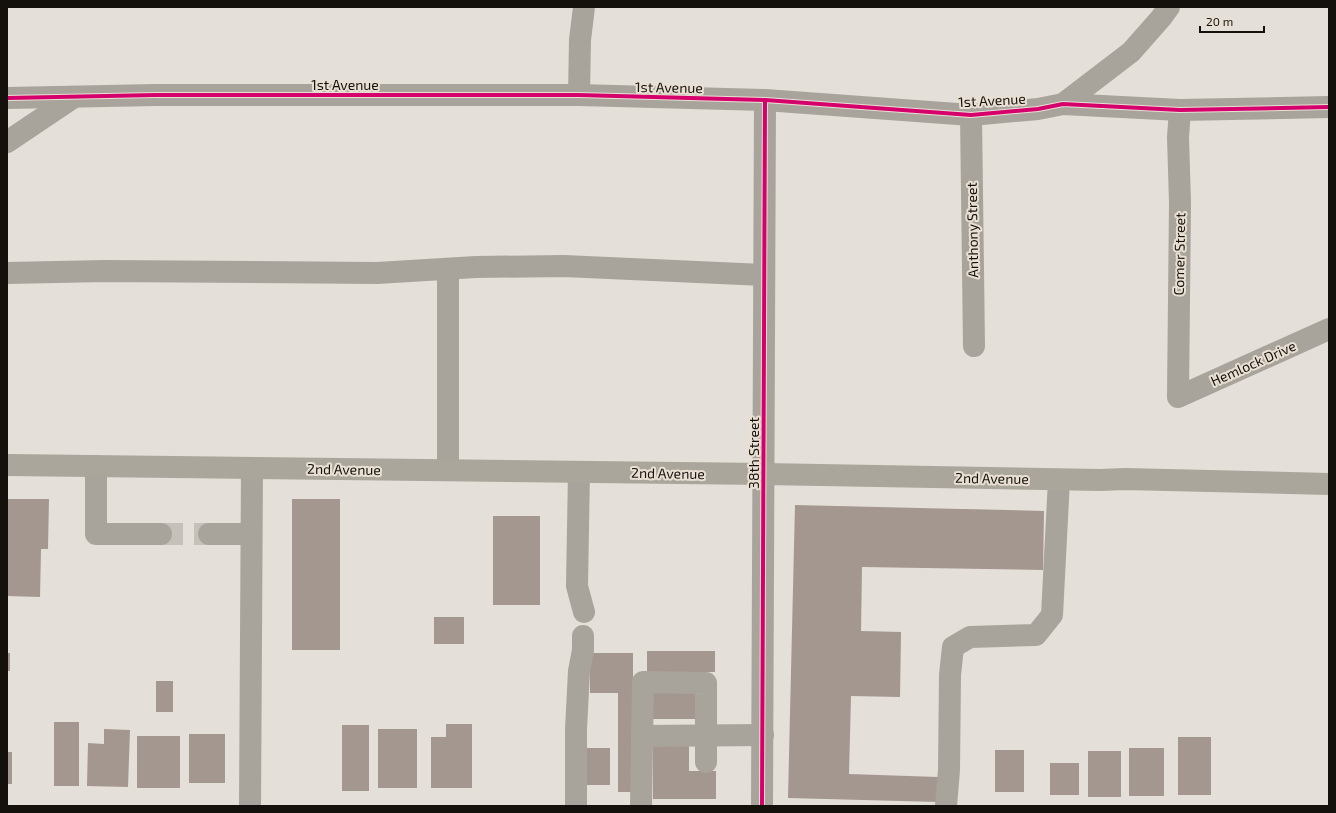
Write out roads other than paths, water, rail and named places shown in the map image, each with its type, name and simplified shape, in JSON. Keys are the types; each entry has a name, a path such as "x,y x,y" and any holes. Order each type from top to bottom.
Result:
{"main road":[{"name":"2nd Avenue","path":"7,465 764,474 1059,480 1125,479 1329,484"}],"street":[{"path":"579,95 580,40 584,7"},
{"path":"1063,104 1131,52 1163,11"},
{"name":"1st Avenue","path":"7,98 156,95 579,95 765,100 971,115 1038,109 1063,104 1180,110 1329,107"},
{"path":"7,142 74,97"},
{"name":"38th Street","path":"762,806 765,100"},
{"name":"Comer Street","path":"1178,397 1180,203 1178,137 1180,110"},
{"name":"Anthony Street","path":"971,115 974,346"},
{"path":"7,273 105,270 377,273 476,267 564,266 764,275"},
{"path":"448,269 448,470"},
{"name":"Hemlock Drive","path":"1178,397 1329,329"},
{"path":"96,466 96,534 161,534"},
{"path":"250,806 252,468"},
{"path":"579,472 577,586 584,612"},
{"path":"946,806 949,770 950,675 953,647 970,637 1036,635 1052,615 1059,480"},
{"path":"209,534 251,534"},
{"path":"576,806 576,729 579,671 583,650 583,636"},
{"path":"642,806 643,682 706,683 706,762"},
{"path":"642,736 763,735"}],"tunnel":[{"path":"161,534 209,534"}]}
